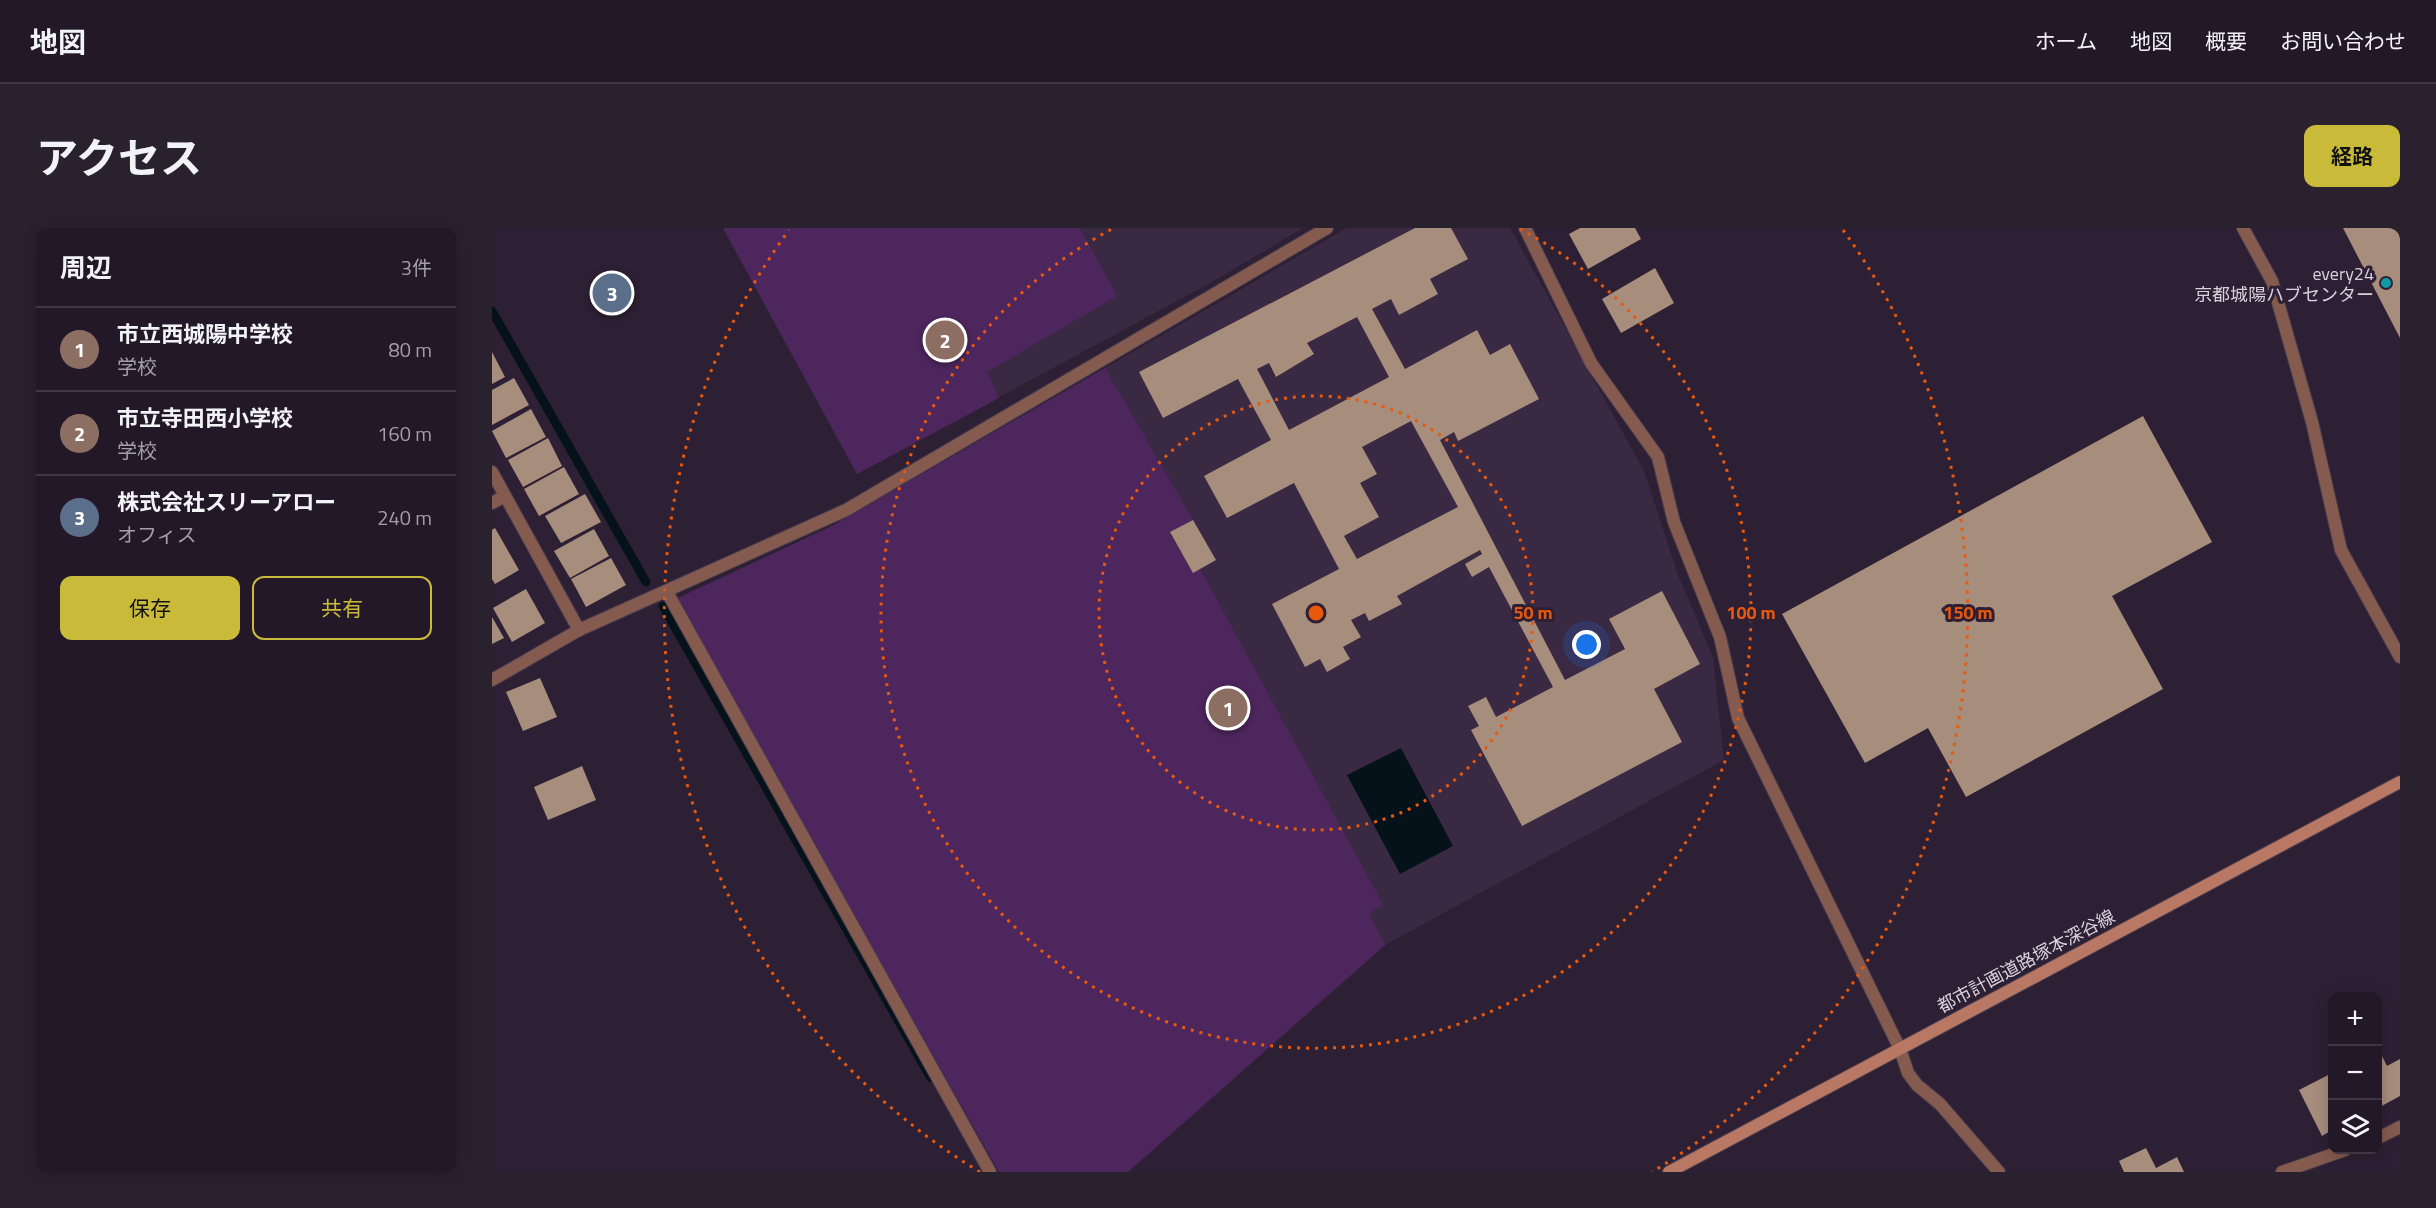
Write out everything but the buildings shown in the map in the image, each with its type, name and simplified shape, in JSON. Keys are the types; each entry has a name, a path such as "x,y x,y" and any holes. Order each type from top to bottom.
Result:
{"street":[{"path":"492,680 579,630 846,510 1326,228"},
{"path":"1525,228 1591,363 1658,457 1674,522 1720,637 1738,718 1900,1049 1908,1073 1917,1085 1940,1104 1999,1172"},
{"path":"2243,228 2272,281 2312,422 2341,550 2400,657"},
{"path":"492,471 579,630"},
{"path":"492,503 505,496"},
{"path":"667,592 990,1172"},
{"name":"都市計画道路塚本深谷線","path":"1669,1172 2400,782"},
{"path":"2382,1136 2400,1127"},
{"path":"2282,1172 2331,1154"}],"shaded area":[{"path":"723,228 1303,228 1212,282 857,474"},
{"path":"723,228 1080,228 1117,296 987,372 999,398 857,474"},
{"path":"1347,228 1510,228 1644,471 1678,575 1713,657 1724,760 1385,945 1128,1172 999,1172 676,599 832,526"},
{"path":"1105,368 1193,520 1170,533 1193,572 1200,569 1383,904 1369,914 1385,945 1128,1172 999,1172 676,599 832,526"},
{"path":"1401,748 1453,846 1400,874 1347,775"}],"waterway":[{"path":"492,311 646,582"},
{"path":"663,606 931,1078"}],"place":[{"name":"every24 京都城陽ハブセンター","path":"2386,283"},
{"name":"株式会社スリーアロー","path":"612,293"},
{"name":"市立寺田西小学校","path":"945,340"},
{"name":"市立西城陽中学校","path":"1228,708"}]}
